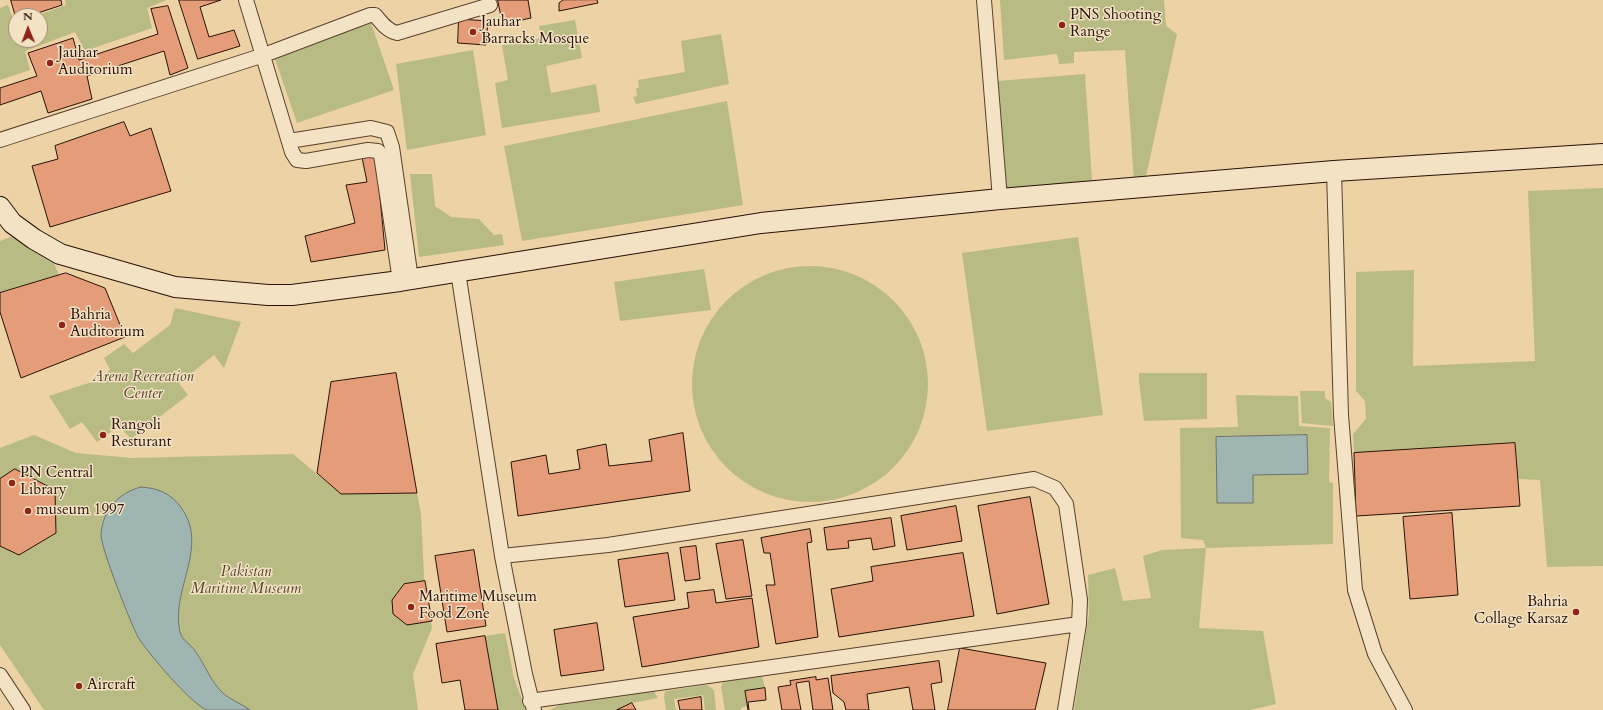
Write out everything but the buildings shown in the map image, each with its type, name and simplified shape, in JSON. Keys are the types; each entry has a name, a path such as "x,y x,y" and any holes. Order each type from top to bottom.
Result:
{"street":[{"path":"246,0 264,55 292,152 297,160 306,161 368,150 378,151 382,160 406,280"},
{"path":"984,0 1000,200"},
{"path":"0,140 264,55 370,15 375,15 386,28 397,33 490,5"},
{"path":"289,142 371,128 387,132 392,147 406,280"},
{"path":"0,207 12,223 34,239 60,254 175,288 268,295 292,295 406,280 761,223 1000,200 1334,171 1603,154"},
{"path":"1334,171 1341,415 1355,590 1374,654 1405,710"},
{"path":"458,272 502,556 532,706 1079,624"},
{"path":"502,556 608,545 1034,479 1055,488 1066,504 1080,600 1079,624 1065,710"},
{"path":"0,675 23,710"}],"green space":[{"path":"65,0 167,0 147,8 152,28 85,51 75,32 48,42 48,12 66,5"},
{"path":"1000,0 1164,0 1166,26 1177,34 1145,181 1134,181 1125,50 1074,52 1074,63 1059,64 1057,54 1004,60"},
{"path":"8,5 8,48 33,48 25,51 30,70 0,80 0,8"},
{"path":"575,20 582,58 546,66 551,93 596,84 600,112 502,128 495,83 508,80 502,45 541,38 539,26"},
{"path":"371,23 394,90 297,123 274,56"},
{"path":"721,34 729,84 636,104 633,97 637,96 636,88 639,88 638,80 685,72 681,41"},
{"path":"473,50 486,135 407,150 396,64"},
{"path":"1085,74 1092,181 1005,188 998,81"},
{"path":"727,101 743,205 522,241 504,146"},
{"path":"410,174 432,174 435,206 451,217 479,219 494,235 502,234 504,245 419,257"},
{"path":"1603,188 1603,566 1547,567 1540,480 1518,479 1515,443 1354,453 1353,434 1366,419 1365,401 1356,391 1356,272 1414,270 1413,366 1535,361 1528,191"},
{"path":"13,236 51,256 59,275 0,293 0,241"},
{"path":"1078,237 1103,415 987,431 962,253"},
{"path":"810,266 833,268 866,280 885,293 901,309 914,328 923,350 926,361 928,384 926,407 914,440 901,459 885,475 866,488 844,497 833,500 810,502 787,500 754,488 735,475 719,459 706,440 697,418 694,407 692,384 694,361 706,328 719,309 735,293 754,280 776,271 787,268"},
{"path":"704,269 711,310 620,321 614,282"},
{"name":"Arena Recreation Center","path":"175,308 241,322 224,368 214,355 179,383 188,395 131,439 119,426 97,442 82,422 70,429 49,396 98,380 110,370 104,358 124,344 133,353 170,325"},
{"path":"1139,373 1207,373 1207,419 1144,421"},
{"path":"1300,391 1325,391 1325,398 1331,402 1333,426 1302,423"},
{"path":"1236,395 1298,396 1299,426 1330,428 1329,482 1333,483 1333,544 1206,548 1203,540 1181,538 1180,428 1238,427"},
{"name":"Pakistan Maritime Museum","path":"34,435 76,453 131,458 293,454 341,494 417,493 421,514 424,577 432,628 413,674 418,710 44,710 0,645 0,448"},
{"path":"1206,548 1199,628 1263,631 1276,704 1250,710 1074,710 1089,614 1088,575 1115,568 1123,601 1151,598 1143,556 1162,550"},
{"path":"505,633 514,678 526,710 498,710 485,636"},
{"path":"762,676 765,688 745,691 747,706 741,708 741,710 725,710 721,687 723,682"},
{"path":"707,685 714,690 716,710 705,710 703,695 674,699 676,710 666,710 664,697 665,691"},
{"path":"653,690 658,698 632,703 617,710 550,710 559,705"}],"water":[{"path":"1307,435 1308,474 1253,475 1253,503 1217,503 1216,437"},
{"path":"141,487 158,490 172,498 180,506 188,521 192,537 191,552 180,600 178,616 181,635 199,656 219,690 250,710 207,710 200,706 181,689 150,654 134,629 110,568 101,534 105,517 113,504 125,494"}],"place":[{"name":"PNS Shooting Range","path":"1062,25"},
{"name":"Jauhar Barracks Mosque","path":"473,32"},
{"name":"Jauhar Auditorium","path":"50,63"},
{"name":"Bahria Auditorium","path":"62,325"},
{"name":"Rangoli Resturant","path":"103,435"},
{"name":"PN Central Library","path":"12,483"},
{"name":"museum 1997","path":"28,511"},
{"name":"Maritime Museum Food Zone","path":"411,607"},
{"name":"Bahria Collage Karsaz","path":"1576,612"},
{"name":"Aircraft","path":"79,686"}]}
